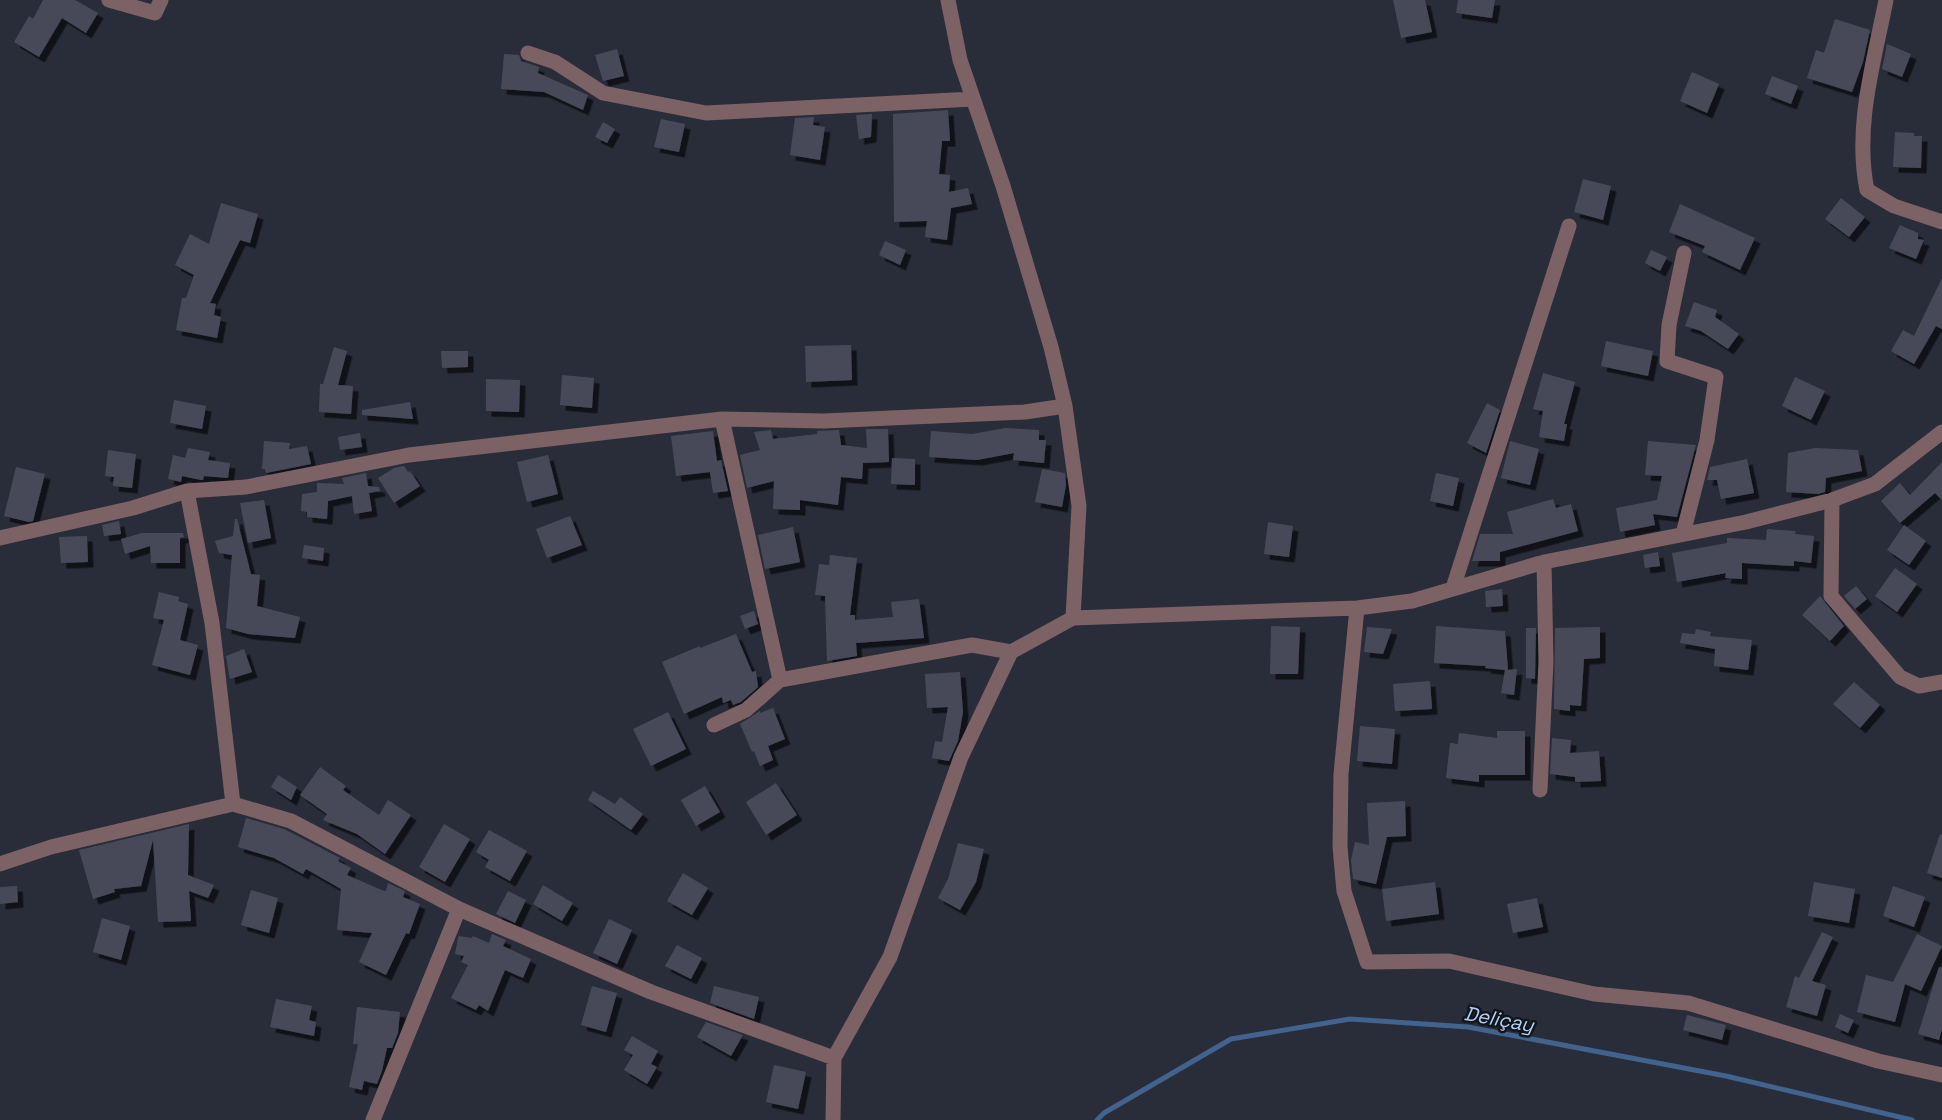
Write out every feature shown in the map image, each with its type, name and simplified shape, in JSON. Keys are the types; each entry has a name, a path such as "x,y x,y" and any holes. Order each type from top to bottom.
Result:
{"street":[{"path":"109,0 158,6"},
{"path":"948,0 960,60 1003,186 1045,326 1065,406 1079,506 1073,618"},
{"path":"1886,0 1864,114 1862,166 1867,190 1894,207 1942,222"},
{"path":"528,53 555,62 603,93 705,113 973,99"},
{"path":"1453,588 1569,226"},
{"path":"1683,534 1707,440 1716,377 1667,361 1669,325 1684,254"},
{"path":"0,538 133,508 187,491 246,487 409,455 722,419 836,421 1025,412 1065,406"},
{"path":"722,419 780,680"},
{"path":"833,1120 834,1058 890,957 961,758 1011,652 1073,618 1357,608 1412,601 1544,562 1746,522 1832,500 1875,484 1942,432"},
{"path":"187,491 212,623 233,804"},
{"path":"1832,500 1832,596 1900,677 1919,686 1942,682"},
{"path":"1540,790 1546,662 1544,562"},
{"path":"1357,608 1341,774 1340,847 1344,891 1367,962 1449,961 1594,994 1688,1003 1878,1061 1942,1075"},
{"path":"714,725 746,710 780,680 972,645 1011,652"},
{"path":"0,864 51,847 233,804 291,822 459,909 651,992 834,1058"},
{"path":"373,1120 459,909"}],"building":[{"path":"43,0 75,0 98,13 86,33 62,18 39,57 14,42 29,16 33,19"},
{"path":"1393,0 1425,0 1432,32 1401,38"},
{"path":"1458,0 1495,0 1492,18 1456,13"},
{"path":"1835,19 1870,30 1863,62 1852,92 1807,78 1816,50 1824,53"},
{"path":"1887,44 1911,54 1902,77 1882,69"},
{"path":"617,49 624,76 603,81 595,55"},
{"path":"504,54 519,55 521,61 539,67 538,73 588,95 583,110 544,92 501,89"},
{"path":"1692,72 1719,84 1707,113 1680,101"},
{"path":"1772,76 1798,86 1791,104 1765,94"},
{"path":"948,110 950,141 942,141 939,174 950,175 949,192 968,188 972,204 951,208 947,240 925,237 927,221 894,222 893,114"},
{"path":"872,114 871,137 859,139 856,115"},
{"path":"814,117 813,125 825,127 820,160 790,155 795,118"},
{"path":"661,119 685,124 679,152 654,147"},
{"path":"603,122 615,129 607,143 595,137"},
{"path":"1895,132 1922,136 1921,168 1893,167"},
{"path":"1583,179 1611,186 1603,220 1574,212"},
{"path":"1841,198 1865,217 1849,237 1825,219"},
{"path":"221,203 258,214 250,243 240,240 210,303 216,304 214,315 221,317 217,338 176,330 182,298 186,298 194,275 175,265 190,234 209,244"},
{"path":"1680,204 1755,238 1740,270 1702,252 1705,246 1669,232"},
{"path":"1900,225 1918,233 1918,239 1924,240 1916,259 1889,248"},
{"path":"885,241 906,250 900,265 879,255"},
{"path":"1651,250 1667,257 1660,271 1645,263"},
{"path":"1942,278 1942,329 1936,326 1914,364 1891,351 1903,330 1914,336"},
{"path":"1694,302 1717,310 1715,317 1739,334 1728,349 1701,331 1685,326"},
{"path":"1606,341 1653,351 1648,376 1601,366"},
{"path":"851,345 852,380 806,382 805,346"},
{"path":"334,347 347,351 338,385 353,386 351,414 319,412 320,384 323,384"},
{"path":"441,351 468,351 468,367 442,368"},
{"path":"1543,373 1575,382 1564,424 1567,424 1564,441 1539,437 1543,411 1533,409"},
{"path":"562,375 594,378 592,408 560,405"},
{"path":"1795,377 1825,391 1811,420 1782,406"},
{"path":"486,379 520,380 519,412 486,411"},
{"path":"174,400 206,406 202,429 170,423"},
{"path":"410,402 413,419 362,415 362,410"},
{"path":"1487,403 1500,410 1486,453 1467,443"},
{"path":"1005,428 1039,430 1039,440 1046,440 1044,463 1013,460 1014,453 977,460 929,457 931,431 972,434"},
{"path":"866,429 888,429 889,462 863,463 862,479 841,477 838,505 800,500 800,510 773,509 774,481 747,488 740,455 760,450 754,432 771,430 773,439 817,434 817,431 839,430 841,445 867,448"},
{"path":"713,431 717,461 721,460 728,491 713,493 710,472 676,476 671,436"},
{"path":"360,433 362,447 340,450 338,437"},
{"path":"264,441 290,443 289,449 307,446 311,464 266,473 265,469 262,469"},
{"path":"1510,441 1539,449 1530,485 1501,478"},
{"path":"1648,441 1696,445 1677,517 1653,514 1655,525 1620,532 1616,508 1657,500 1662,476 1645,475"},
{"path":"188,448 210,452 208,460 230,463 228,478 204,476 201,480 182,476 181,482 168,479 173,455 185,458"},
{"path":"1815,448 1858,450 1862,471 1826,478 1825,492 1818,494 1786,492 1788,453"},
{"path":"108,450 136,454 132,488 113,486 114,477 105,476"},
{"path":"548,455 558,494 527,502 517,462"},
{"path":"892,458 915,459 915,485 891,484"},
{"path":"1747,459 1754,493 1721,499 1717,480 1707,480 1710,467"},
{"path":"1942,462 1942,500 1935,493 1900,523 1881,501 1900,483 1910,495"},
{"path":"404,466 420,486 394,503 378,478 394,468"},
{"path":"16,467 45,474 33,521 4,516"},
{"path":"1042,469 1065,473 1066,485 1062,507 1035,502"},
{"path":"366,473 368,486 379,487 380,491 369,493 372,511 354,514 352,496 328,501 327,519 307,517 307,512 301,511 302,494 317,492 317,483 344,484 342,478"},
{"path":"1436,473 1459,478 1453,506 1430,501"},
{"path":"1553,499 1556,508 1571,504 1578,531 1500,552 1500,561 1472,561 1480,534 1513,534 1507,512"},
{"path":"264,500 271,538 248,543 240,503"},
{"path":"570,516 582,545 547,558 536,529"},
{"path":"235,519 237,519 251,574 260,575 257,606 300,617 295,638 248,634 226,628 232,555 219,553 215,541 233,536"},
{"path":"119,521 121,534 104,536 102,525"},
{"path":"1268,522 1293,526 1289,557 1264,554"},
{"path":"1904,525 1926,541 1909,565 1887,550"},
{"path":"793,527 800,562 765,569 758,535"},
{"path":"1767,529 1796,531 1795,534 1814,536 1811,563 1794,561 1794,566 1742,563 1742,579 1725,578 1726,573 1677,582 1672,553 1727,543 1727,538 1766,540"},
{"path":"142,533 183,533 184,537 180,538 180,563 151,563 150,546 125,554 121,539"},
{"path":"87,536 88,562 61,563 59,537"},
{"path":"304,545 324,548 323,561 302,558"},
{"path":"1658,552 1660,566 1645,568 1643,555"},
{"path":"830,555 857,558 850,615 855,615 855,620 893,617 891,602 919,599 924,638 856,643 857,656 827,661 825,596 815,595 819,564 829,565"},
{"path":"1895,568 1917,584 1897,612 1875,596"},
{"path":"1856,586 1867,599 1855,609 1844,596"},
{"path":"1502,589 1503,606 1486,607 1485,591"},
{"path":"159,592 179,597 178,601 188,604 180,640 198,645 190,675 152,665 164,620 153,618"},
{"path":"1820,596 1844,626 1830,641 1802,615"},
{"path":"754,611 758,624 745,629 740,616"},
{"path":"1271,626 1300,627 1298,674 1270,674"},
{"path":"1436,626 1505,631 1508,670 1517,669 1514,695 1501,693 1505,670 1485,668 1486,666 1434,663"},
{"path":"1367,627 1392,629 1383,654 1364,652"},
{"path":"1600,627 1600,658 1584,659 1581,706 1570,705 1570,711 1554,709 1555,628"},
{"path":"1526,628 1536,628 1535,679 1526,678"},
{"path":"1696,629 1711,632 1710,636 1752,640 1748,670 1714,666 1715,649 1680,643 1682,633 1695,634"},
{"path":"736,634 752,672 756,671 758,687 741,702 733,705 731,700 723,703 722,697 684,714 662,662"},
{"path":"244,649 252,672 230,679 226,656"},
{"path":"960,672 963,712 958,741 949,761 932,758 935,741 942,742 948,707 927,708 925,674"},
{"path":"1430,681 1432,709 1395,711 1393,684"},
{"path":"1854,682 1880,705 1860,728 1833,704"},
{"path":"773,708 785,739 768,746 773,760 760,766 740,724 760,711 760,713"},
{"path":"668,712 686,749 651,766 633,729"},
{"path":"1360,726 1395,729 1392,764 1357,761"},
{"path":"1497,731 1525,731 1525,775 1479,775 1479,782 1446,778 1450,743 1458,744 1459,733 1497,738"},
{"path":"1552,738 1571,740 1570,753 1599,751 1601,781 1575,782 1575,777 1550,774"},
{"path":"320,767 346,786 343,790 379,815 388,800 411,815 385,854 357,834 323,820 327,814 300,795"},
{"path":"278,775 297,787 291,800 271,787"},
{"path":"776,783 797,815 766,835 746,802"},
{"path":"705,786 720,812 696,826 681,800"},
{"path":"593,791 615,804 620,797 643,814 631,830 588,800"},
{"path":"1405,801 1406,836 1387,837 1376,884 1353,879 1351,860 1355,842 1369,845 1367,803"},
{"path":"246,818 284,829 340,858 338,861 351,868 347,875 384,891 388,883 405,891 403,897 420,904 409,934 406,933 386,975 359,962 372,933 337,930 341,889 306,869 303,874 274,858 238,847"},
{"path":"189,824 188,875 214,885 208,898 189,891 191,921 158,922 153,840 141,886 114,889 115,892 93,899 79,850"},
{"path":"444,824 470,839 445,882 419,867"},
{"path":"489,830 527,851 510,881 485,867 489,860 476,852"},
{"path":"1940,834 1942,835 1942,878 1927,873"},
{"path":"958,843 984,849 976,882 960,910 938,898 948,879"},
{"path":"683,873 708,888 692,915 667,901"},
{"path":"1435,882 1439,914 1386,921 1382,889"},
{"path":"1814,882 1855,889 1849,923 1808,916"},
{"path":"543,885 573,903 562,921 533,904"},
{"path":"17,886 18,902 0,904 0,887"},
{"path":"1893,886 1925,897 1914,927 1883,916"},
{"path":"251,890 278,898 269,933 241,925"},
{"path":"508,891 526,900 515,923 496,914"},
{"path":"1537,898 1543,927 1513,933 1507,904"},
{"path":"102,918 130,926 121,960 93,952"},
{"path":"609,919 632,930 617,964 593,953"},
{"path":"1822,932 1833,937 1812,981 1826,985 1817,1016 1786,1007 1795,976 1799,978"},
{"path":"492,934 506,940 503,946 531,959 523,978 505,970 488,1011 479,1005 476,1010 451,998 468,965 461,962 464,956 455,954 458,938 459,936 472,938 473,936 489,943"},
{"path":"1917,934 1942,946 1921,991 1905,984 1895,1022 1857,1012 1866,975 1893,982"},
{"path":"677,945 702,958 691,979 665,966"},
{"path":"1939,967 1942,968 1942,1029 1939,1040 1918,1034"},
{"path":"592,986 617,993 606,1032 581,1025"},
{"path":"714,986 759,997 754,1019 710,1003"},
{"path":"276,999 312,1006 309,1020 316,1022 314,1036 270,1027"},
{"path":"357,1007 400,1012 398,1033 392,1048 387,1048 377,1084 364,1081 362,1090 349,1087 358,1044 353,1044"},
{"path":"1840,1014 1854,1020 1848,1033 1835,1027"},
{"path":"1687,1015 1726,1025 1722,1040 1683,1030"},
{"path":"706,1022 743,1035 731,1056 697,1037"},
{"path":"632,1036 658,1051 651,1064 657,1067 647,1084 624,1070 633,1055 624,1050"},
{"path":"774,1065 806,1072 798,1109 766,1102"}],"waterway":[{"name":"Deliçay","path":"1097,1120 1104,1113 1231,1039 1350,1019 1468,1027 1726,1076 1912,1120"}]}
